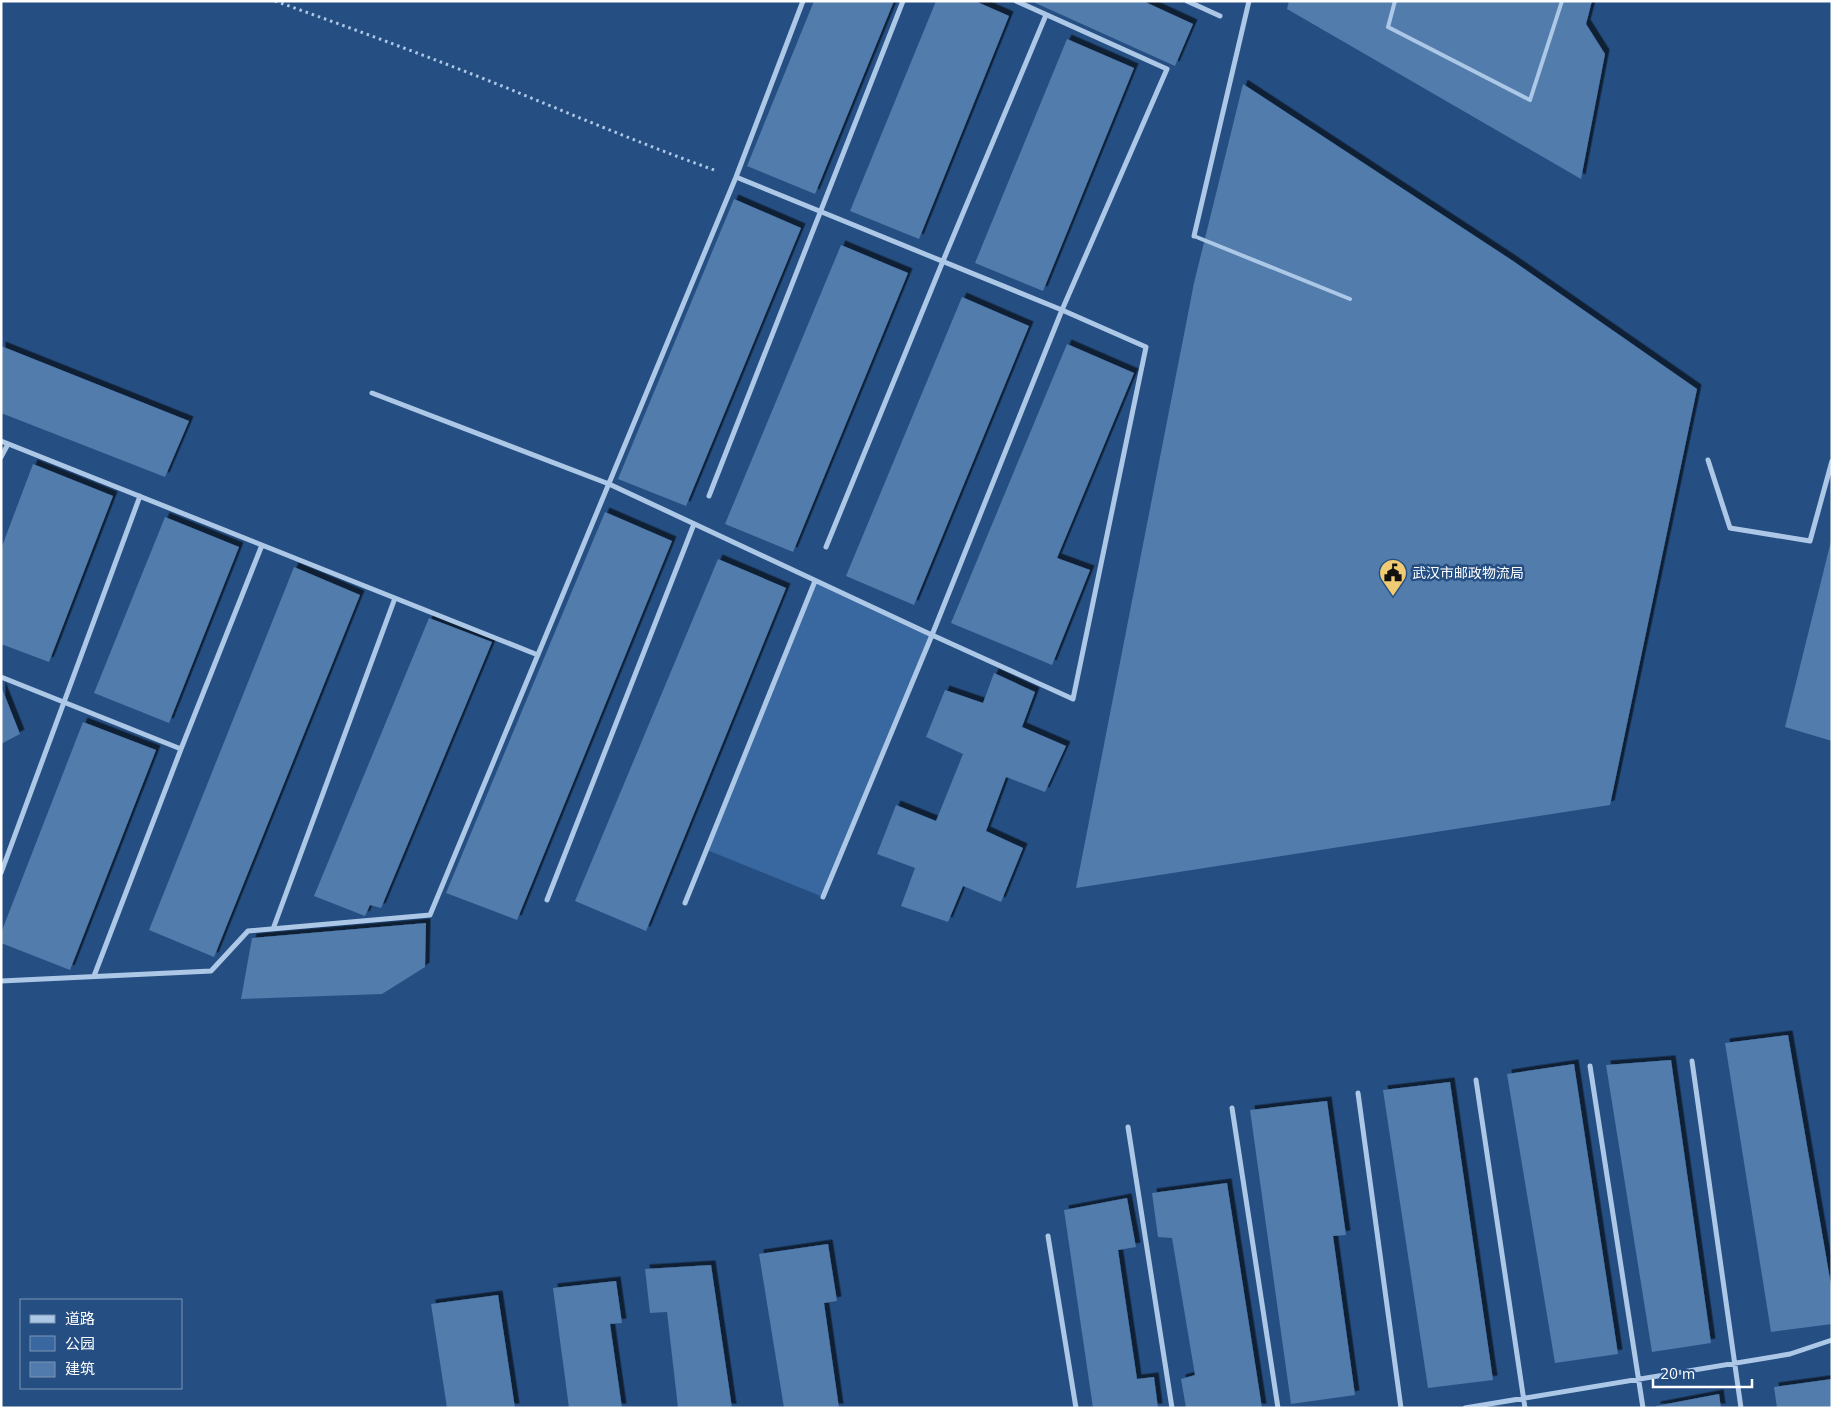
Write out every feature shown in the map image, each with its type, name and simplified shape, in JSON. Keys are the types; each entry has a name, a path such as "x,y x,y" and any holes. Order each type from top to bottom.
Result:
{"street":[{"path":"1,981 211,971 248,931 430,915 736,177 803,1"},
{"path":"709,496 903,1"},
{"path":"823,897 932,635 1062,310 1167,69 1016,1"},
{"path":"1186,1 1220,16"},
{"path":"1194,236 1248,1"},
{"path":"826,547 1046,15"},
{"path":"372,394 609,484 1073,699 1146,347 1062,310 736,177"},
{"path":"1,441 538,655"},
{"path":"1,457 8,444"},
{"path":"1708,460 1730,528 1810,541 1832,461"},
{"path":"1,873 140,496"},
{"path":"547,900 694,524"},
{"path":"94,976 262,545"},
{"path":"685,903 815,581"},
{"path":"273,929 395,598"},
{"path":"1,677 181,749"},
{"path":"1692,1061 1741,1408"},
{"path":"1590,1066 1643,1408"},
{"path":"1476,1080 1524,1408"},
{"path":"1358,1093 1401,1408"},
{"path":"1232,1108 1278,1408"},
{"path":"1128,1127 1172,1408"},
{"path":"1048,1236 1076,1408"},
{"path":"1465,1408 1790,1354 1832,1340"}],"lane":[{"path":"1395,1 1388,27 1530,100 1562,1"},
{"path":"1194,236 1350,299"}],"path":[{"path":"274,1 355,29 670,154 736,177"}],"green space":[{"path":"815,581 932,635 823,897 707,850"}],"building":[{"path":"814,1 894,1 815,194 747,166"},
{"path":"936,1 975,1 1009,16 919,239 850,211"},
{"path":"1031,1 1143,1 1193,24 1175,66"},
{"path":"1289,1 1592,1 1586,24 1605,54 1581,179 1287,9"},
{"path":"1067,39 1134,68 1043,291 975,263"},
{"name":"武汉市邮政物流局","path":"1243,84 1510,259 1697,389 1610,805 1076,888 1194,283"},
{"path":"734,199 801,228 686,506 618,479"},
{"path":"841,245 908,273 793,552 725,524"},
{"path":"962,297 1029,326 914,605 846,576"},
{"path":"1067,344 1134,373 1057,558 1090,570 1052,665 951,623"},
{"path":"1,346 189,421 165,477 1,413"},
{"path":"33,464 113,496 49,662 1,644 1,549"},
{"path":"605,512 672,541 517,920 446,893"},
{"path":"165,517 239,547 169,723 94,693"},
{"path":"1832,541 1832,741 1785,727"},
{"path":"718,559 786,588 646,931 575,901"},
{"path":"294,567 360,595 214,957 149,930"},
{"path":"429,618 492,642 381,908 370,905 365,916 314,896"},
{"path":"994,673 1035,692 1022,727 1066,746 1045,792 1006,777 986,831 1023,848 1001,902 963,886 948,922 901,906 915,868 877,854 896,805 936,821 963,754 926,737 945,690 983,703"},
{"path":"1,686 20,734 1,744"},
{"path":"83,722 156,750 70,970 1,943 1,933"},
{"path":"426,923 425,967 382,994 241,999 252,938"},
{"path":"1788,1035 1832,1291 1832,1324 1771,1332 1725,1043"},
{"path":"1671,1060 1711,1343 1652,1352 1606,1065"},
{"path":"1574,1064 1618,1354 1555,1363 1507,1074"},
{"path":"1450,1082 1493,1380 1428,1388 1383,1090"},
{"path":"1327,1101 1346,1235 1333,1236 1355,1395 1291,1404 1250,1110"},
{"path":"1227,1183 1262,1408 1186,1408 1181,1379 1195,1375 1172,1238 1158,1237 1152,1193"},
{"path":"1127,1198 1136,1247 1118,1250 1137,1379 1154,1377 1158,1408 1093,1408 1064,1210"},
{"path":"828,1244 837,1301 824,1303 839,1408 784,1408 759,1254"},
{"path":"711,1265 732,1408 678,1408 667,1312 650,1313 645,1269"},
{"path":"616,1281 622,1323 610,1324 622,1408 569,1408 553,1288"},
{"path":"498,1295 515,1408 447,1408 431,1304"},
{"path":"1832,1379 1832,1408 1777,1408 1774,1387"},
{"path":"1719,1394 1721,1408 1656,1408 1656,1406"}],"place":[{"name":"武汉市邮政物流局","path":"1393,597"}]}
